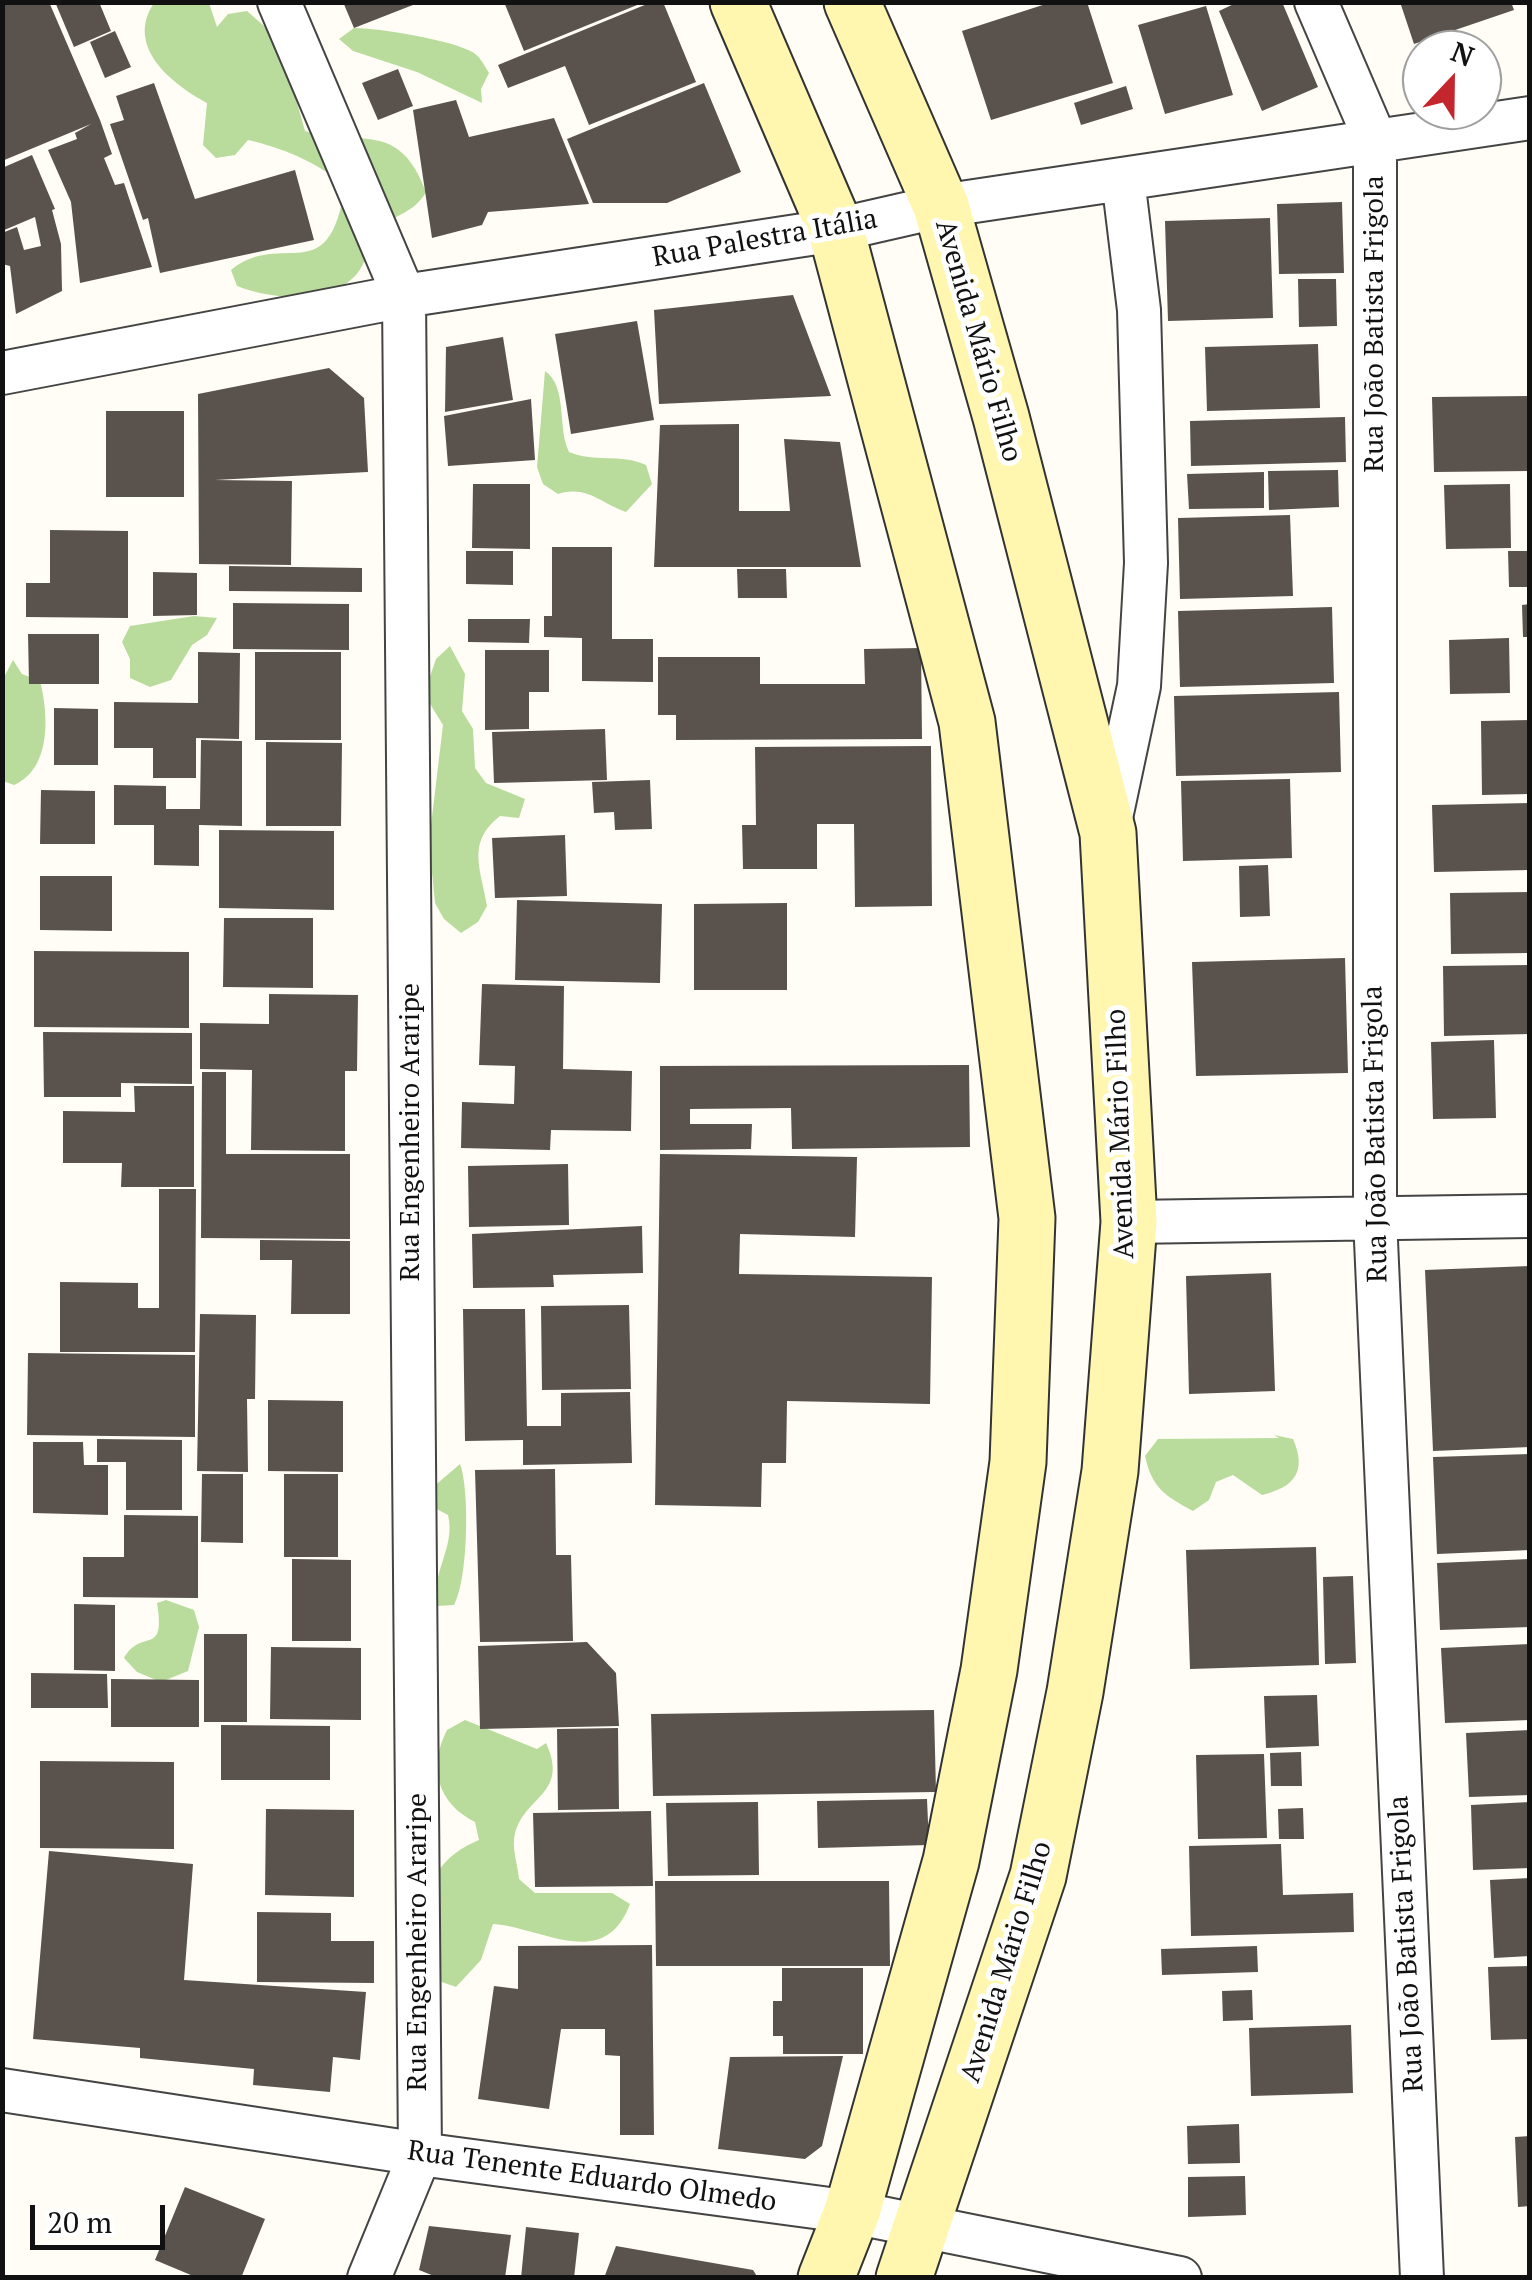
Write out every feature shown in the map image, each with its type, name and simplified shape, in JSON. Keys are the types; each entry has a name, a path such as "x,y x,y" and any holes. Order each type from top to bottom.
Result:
{"main road":[{"path":"738,2 836,230 967,722 1028,1218 1018,1462 989,1670 951,1861 852,2212 826,2278"},
{"name":"Avenida Mário Filho","path":"852,2 941,206 1001,416 1108,833 1129,1222 1110,1471 1075,1692 1042,1858 924,2227 904,2278"}],"street":[{"name":"Rua Engenheiro Araripe","path":"279,2 404,296 420,2154 369,2278"},
{"name":"Rua João Batista Frigola","path":"1316,2 1375,138 1374,1218 1422,2278"},
{"name":"Rua Palestra Itália","path":"2,372 404,296 836,230 941,206 1375,138 1530,118"},
{"path":"1108,833 1140,686 1146,563 1139,310 1123,180"},
{"path":"1129,1222 1530,1216"},
{"name":"Rua Tenente Eduardo Olmedo","path":"2,2090 420,2154 852,2212 1180,2278"}],"green space":[{"path":"154,3 209,3 217,27 228,14 247,11 279,39 305,131 376,140 403,154 415,169 426,192 416,204 379,229 362,266 348,282 335,290 302,296 267,294 237,286 231,270 250,259 316,249 328,238 338,219 345,186 299,157 248,140 235,155 216,158 203,145 207,103 166,74 148,48 146,19"},
{"path":"354,28 416,36 474,53 489,73 481,89 482,103 417,72 353,51 339,39"},
{"path":"545,371 560,397 569,452 646,465 652,484 626,512 585,493 558,494 543,484 537,467"},
{"path":"194,616 217,618 207,635 192,645 171,680 150,687 130,678 130,659 122,642 130,626"},
{"path":"450,646 465,674 462,711 473,729 475,768 486,783 525,799 519,818 500,816 483,836 478,857 487,906 478,922 461,933 444,919 435,903 429,842 443,725 424,694 436,659"},
{"path":"13,660 22,674 40,681 45,710 41,754 35,767 14,785 3,781 3,679"},
{"path":"1274,1435 1293,1439 1297,1450 1298,1469 1290,1482 1262,1495 1233,1475 1216,1482 1209,1500 1193,1511 1161,1490 1145,1456 1158,1439 1279,1438"},
{"path":"460,1464 466,1514 462,1576 454,1605 437,1606 437,1582 450,1527 448,1515 431,1506 432,1488"},
{"path":"166,1600 194,1610 199,1627 188,1671 161,1682 137,1672 124,1658 138,1644 155,1636 159,1620 157,1603"},
{"path":"465,1720 537,1749 546,1743 552,1775 518,1825 514,1840 519,1879 535,1893 612,1893 630,1904 619,1925 605,1937 588,1941 570,1941 493,1924 481,1960 456,1987 436,1980 427,1918 433,1881 442,1866 479,1840 475,1822 444,1794 437,1770 447,1730"}],"building":[{"path":"2,2 49,2 112,154 104,158 115,185 124,183 152,267 80,283 71,202 48,150 77,139 75,133 91,124 2,161"},
{"path":"55,2 99,2 111,31 74,47"},
{"path":"343,2 418,2 418,3 354,28"},
{"path":"504,2 642,2 642,3 524,51"},
{"path":"652,2 663,2 696,82 589,125 565,66 508,88 498,65"},
{"path":"1052,2 1087,2 1113,83 991,120 962,31"},
{"path":"1238,2 1282,2 1318,87 1262,111 1219,11"},
{"path":"1400,2 1511,2 1514,10 1455,30 1409,30"},
{"path":"1206,6 1233,95 1165,114 1138,25"},
{"path":"115,31 131,67 105,78 90,42"},
{"path":"398,69 413,106 378,120 362,83"},
{"path":"154,83 195,199 295,170 314,240 160,273 148,218 143,220 110,124 124,120 116,96"},
{"path":"704,83 741,172 667,203 593,203 567,139"},
{"path":"1126,86 1133,109 1081,125 1074,103"},
{"path":"456,100 469,137 554,118 589,204 488,212 482,225 432,238 413,110"},
{"path":"32,155 55,209 52,210 61,244 62,291 16,314 10,266 2,264 2,233 17,227 24,250 41,246 35,217 2,231 2,168"},
{"path":"1342,202 1344,273 1279,274 1277,204"},
{"path":"1270,218 1273,318 1168,321 1165,221"},
{"path":"1298,279 1336,279 1337,326 1299,327"},
{"path":"793,295 831,396 659,404 654,310"},
{"path":"637,321 654,420 571,434 555,334"},
{"path":"503,337 513,400 445,412 446,347"},
{"path":"1318,344 1320,408 1207,411 1205,347"},
{"path":"329,368 364,398 368,472 215,480 292,481 291,565 199,564 198,394"},
{"path":"1530,396 1530,471 1434,472 1432,397"},
{"path":"531,399 535,460 448,466 444,416"},
{"path":"106,411 184,411 184,497 106,497"},
{"path":"1345,417 1346,462 1191,466 1190,421"},
{"path":"739,424 739,511 790,511 784,439 840,442 861,567 654,567 660,425"},
{"path":"1338,470 1339,507 1269,510 1268,471"},
{"path":"1264,472 1264,508 1189,509 1187,474"},
{"path":"473,484 530,484 530,549 472,548"},
{"path":"1510,484 1511,548 1446,549 1444,485"},
{"path":"1290,515 1293,596 1180,599 1178,518"},
{"path":"50,530 128,531 128,618 26,617 26,583 50,583"},
{"path":"552,547 612,547 612,639 653,639 653,682 582,681 582,638 544,637 544,616 552,616"},
{"path":"466,551 513,551 513,585 466,584"},
{"path":"1508,551 1530,551 1530,587 1509,587"},
{"path":"229,566 362,568 362,592 229,591"},
{"path":"737,569 786,569 787,598 738,598"},
{"path":"153,572 197,573 197,615 153,616"},
{"path":"233,603 349,604 349,650 233,649"},
{"path":"1530,604 1530,637 1523,637 1522,605"},
{"path":"1332,607 1334,683 1180,687 1178,611"},
{"path":"468,619 530,619 529,643 468,642"},
{"path":"28,634 99,634 99,684 29,684"},
{"path":"1509,638 1510,693 1450,694 1449,640"},
{"path":"921,648 922,739 676,740 676,715 658,715 658,657 760,657 760,684 865,684 864,649"},
{"path":"485,650 549,650 549,692 529,692 529,729 485,730"},
{"path":"198,652 240,653 239,739 196,738 196,778 153,778 153,748 114,748 114,702 198,703"},
{"path":"255,652 341,652 341,740 255,740"},
{"path":"1339,692 1341,772 1176,776 1174,696"},
{"path":"54,708 98,709 98,765 54,765"},
{"path":"1530,720 1530,794 1482,795 1481,721"},
{"path":"605,729 607,780 494,783 492,732"},
{"path":"201,740 242,741 242,826 199,825 199,866 154,865 154,825 114,825 114,785 166,786 166,809 200,809"},
{"path":"266,742 342,743 341,826 266,826"},
{"path":"931,746 932,906 855,907 854,824 817,824 817,869 743,869 742,825 756,825 755,747"},
{"path":"1290,779 1292,858 1183,861 1181,781"},
{"path":"650,780 652,829 615,830 614,812 594,813 592,782"},
{"path":"41,790 95,791 95,844 40,844"},
{"path":"1530,803 1530,870 1434,872 1432,805"},
{"path":"219,830 334,831 334,910 219,908"},
{"path":"565,835 567,896 495,898 492,838"},
{"path":"1268,865 1270,916 1240,917 1239,866"},
{"path":"40,876 112,876 112,931 40,930"},
{"path":"1530,892 1530,953 1451,954 1450,893"},
{"path":"517,900 662,904 660,983 515,980"},
{"path":"787,903 787,990 694,990 694,904"},
{"path":"224,918 313,918 313,988 223,987"},
{"path":"34,951 189,952 189,1028 34,1027"},
{"path":"1345,958 1348,1073 1196,1076 1192,962"},
{"path":"1529,965 1530,1034 1444,1036 1443,966"},
{"path":"482,984 564,986 563,1069 632,1071 631,1131 551,1130 550,1150 461,1148 462,1102 514,1104 515,1066 479,1065"},
{"path":"269,994 358,995 357,1071 345,1071 345,1151 251,1150 252,1070 200,1069 200,1023 269,1024"},
{"path":"43,1032 192,1033 192,1084 121,1083 121,1097 44,1097"},
{"path":"1494,1040 1496,1118 1433,1119 1431,1042"},
{"path":"969,1065 970,1147 792,1149 791,1108 690,1109 690,1124 752,1124 751,1149 660,1150 660,1066"},
{"path":"202,1072 226,1072 226,1154 350,1154 350,1239 201,1238"},
{"path":"134,1086 194,1086 194,1187 121,1187 122,1163 63,1163 63,1111 135,1112"},
{"path":"660,1154 857,1157 855,1237 740,1234 739,1274 932,1277 930,1404 787,1401 786,1463 762,1463 761,1507 655,1505"},
{"path":"568,1164 569,1225 469,1227 468,1166"},
{"path":"159,1189 196,1189 195,1352 60,1352 60,1282 138,1283 138,1308 159,1308"},
{"path":"642,1226 643,1273 553,1275 554,1287 473,1288 472,1234"},
{"path":"260,1240 350,1241 350,1314 291,1314 292,1260 260,1260"},
{"path":"1530,1266 1530,1447 1433,1451 1425,1270"},
{"path":"1271,1273 1275,1391 1189,1394 1186,1276"},
{"path":"629,1305 631,1389 542,1390 541,1306"},
{"path":"463,1309 525,1309 527,1426 561,1426 561,1393 630,1392 632,1463 523,1465 523,1440 465,1441"},
{"path":"200,1314 256,1315 255,1399 247,1399 248,1472 197,1471"},
{"path":"28,1353 195,1355 195,1437 27,1435"},
{"path":"268,1400 343,1401 343,1472 268,1471"},
{"path":"97,1439 182,1440 182,1510 126,1510 126,1462 97,1462"},
{"path":"33,1442 83,1442 84,1465 108,1465 108,1515 33,1513"},
{"path":"1530,1454 1530,1550 1437,1554 1433,1457"},
{"path":"555,1469 556,1555 571,1555 573,1641 480,1642 475,1470"},
{"path":"202,1474 243,1474 243,1543 201,1542"},
{"path":"284,1474 338,1474 338,1557 284,1557"},
{"path":"124,1515 198,1516 198,1598 83,1597 83,1557 124,1557"},
{"path":"1316,1547 1319,1665 1190,1669 1186,1550"},
{"path":"292,1559 351,1560 351,1641 292,1641"},
{"path":"1530,1559 1530,1627 1440,1630 1437,1563"},
{"path":"1353,1576 1356,1663 1325,1664 1323,1577"},
{"path":"74,1604 115,1605 115,1671 74,1670"},
{"path":"204,1634 247,1634 247,1722 204,1722"},
{"path":"587,1642 616,1673 619,1726 480,1729 478,1646"},
{"path":"1530,1644 1530,1720 1445,1723 1441,1648"},
{"path":"271,1647 361,1648 361,1720 270,1719"},
{"path":"31,1673 107,1674 108,1708 31,1708"},
{"path":"111,1679 199,1680 199,1727 111,1727"},
{"path":"1317,1695 1319,1746 1266,1748 1264,1696"},
{"path":"934,1710 936,1792 653,1796 651,1714"},
{"path":"221,1725 330,1726 330,1780 221,1780"},
{"path":"618,1728 619,1809 558,1810 557,1729"},
{"path":"1530,1730 1530,1795 1469,1797 1466,1733"},
{"path":"1301,1752 1302,1786 1271,1786 1270,1753"},
{"path":"1264,1754 1267,1838 1198,1839 1196,1755"},
{"path":"40,1761 174,1762 174,1849 40,1848"},
{"path":"927,1799 929,1845 818,1848 817,1801"},
{"path":"758,1802 759,1875 668,1876 666,1803"},
{"path":"1530,1802 1530,1868 1473,1870 1471,1805"},
{"path":"1303,1808 1304,1839 1279,1839 1278,1809"},
{"path":"266,1809 354,1810 354,1897 265,1895"},
{"path":"651,1811 653,1886 535,1887 533,1813"},
{"path":"1281,1844 1283,1895 1353,1893 1354,1932 1191,1936 1189,1846"},
{"path":"49,1851 193,1864 184,1980 366,1992 360,2060 333,2057 330,2092 253,2085 254,2069 140,2058 140,2048 33,2039"},
{"path":"1530,1878 1530,1956 1494,1958 1490,1880"},
{"path":"655,1881 889,1881 890,1966 656,1966"},
{"path":"257,1912 331,1913 331,1941 374,1941 374,1983 257,1982"},
{"path":"652,1945 654,2135 620,2135 620,2056 605,2055 605,2029 561,2029 549,2109 478,2099 494,1986 518,1989 518,1946"},
{"path":"1257,1946 1258,1972 1162,1975 1161,1949"},
{"path":"1530,1966 1530,2039 1491,2040 1488,1967"},
{"path":"782,1968 863,1968 863,2054 783,2054 783,2036 773,2036 773,2001 782,2001"},
{"path":"1252,1990 1253,2020 1223,2021 1222,1991"},
{"path":"1351,2025 1353,2093 1251,2096 1249,2028"},
{"path":"843,2056 822,2146 805,2159 718,2149 730,2057"},
{"path":"1239,2124 1240,2163 1188,2164 1187,2126"},
{"path":"1530,2136 1530,2206 1518,2207 1515,2137"},
{"path":"1245,2176 1246,2215 1188,2217 1188,2177"},
{"path":"185,2187 265,2219 241,2278 198,2278 155,2260"},
{"path":"429,2226 511,2235 505,2278 439,2278 419,2270"},
{"path":"526,2227 579,2233 574,2278 521,2278"},
{"path":"616,2246 753,2270 758,2278 604,2278"}]}
